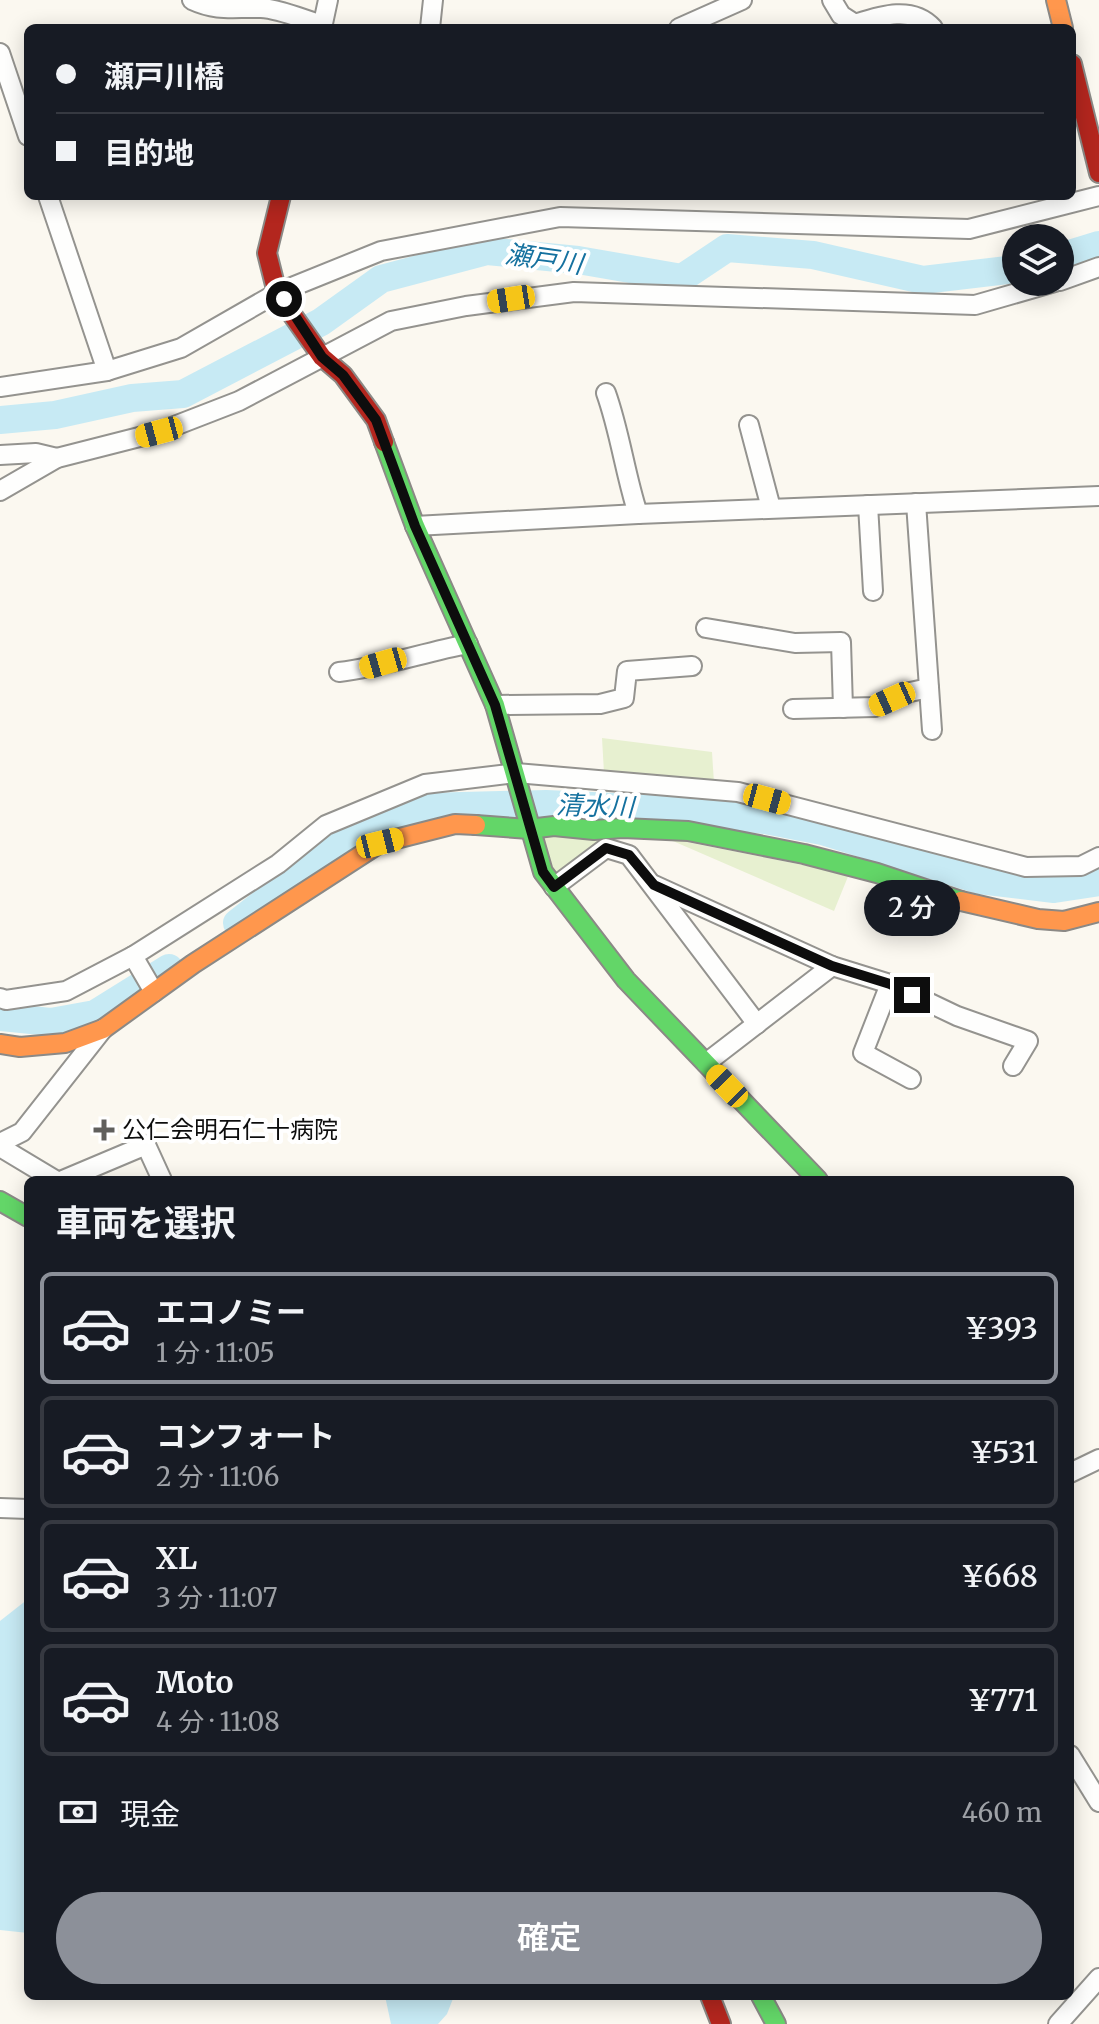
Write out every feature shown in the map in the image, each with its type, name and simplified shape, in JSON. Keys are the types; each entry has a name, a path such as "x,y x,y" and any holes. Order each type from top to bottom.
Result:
{"main road":[{"path":"1056,0 1062,24"},
{"path":"1076,96 1081,136 1098,162"},
{"path":"280,200 267,253 281,296 319,353 343,375 376,420 415,526 495,705 543,872 626,980 814,1176"},
{"path":"0,1044 20,1047 65,1043 103,1029 380,843 455,824 529,829 554,826 594,830 688,831 804,854 877,873 945,897 1038,919 1064,921 1099,912"},
{"path":"0,1201 24,1215"},
{"path":"712,2000 721,2024"},
{"path":"763,2000 776,2024"}],"street":[{"path":"192,0 209,8 263,8 314,24"},
{"path":"324,24 328,0"},
{"path":"430,24 433,0"},
{"path":"688,24 742,0"},
{"path":"832,0 841,15 855,24 894,12 929,24"},
{"path":"0,53 6,94 24,128"},
{"path":"0,387 107,371 181,348 281,296 381,251 560,217 969,229 1099,196"},
{"path":"49,200 107,371"},
{"path":"1074,276 1099,267"},
{"path":"0,491 57,458 172,427 239,401 319,353 391,321 466,306 574,292 975,305 1006,296"},
{"path":"606,393 617,423 623,466 638,514"},
{"path":"749,425 771,508"},
{"path":"0,455 36,453 57,458"},
{"path":"415,526 1099,496"},
{"path":"916,503 932,730"},
{"path":"868,505 873,591"},
{"path":"706,628 795,643 841,642 843,708"},
{"path":"339,672 361,670 426,651 468,644"},
{"path":"495,705 600,704 624,698 627,671 692,666"},
{"path":"793,709 875,707 910,692 929,688"},
{"path":"0,998 6,1000 66,991 133,956 278,864 326,825 425,784 516,773 738,792 1026,867 1081,866 1099,857"},
{"path":"554,887 606,848 629,855 757,1024"},
{"path":"654,885 832,966 890,984 957,1016 1028,1041 1013,1066"},
{"path":"133,956 154,992"},
{"path":"706,1063 832,966"},
{"path":"890,984 863,1053 911,1079"},
{"path":"49,1176 0,1145 22,1132 103,1029"},
{"path":"72,1176 146,1145 160,1176"},
{"path":"1074,1471 1099,1459"},
{"path":"0,1508 24,1509"},
{"path":"1074,1761 1099,1802"},
{"path":"1058,2024 1099,1978"}],"green space":[{"path":"602,738 712,752 714,783 604,773"},
{"path":"537,833 602,841 558,874 552,872"},
{"path":"666,838 849,874 834,911"}],"water":[{"path":"24,1602 24,1933 0,1930 0,1621"},
{"path":"386,2000 452,2000 447,2014 438,2024 391,2024"}],"waterway":[{"name":"瀬戸川","path":"1074,253 1099,245"},
{"name":"瀬戸川","path":"0,420 55,415 132,398 183,394 321,322 381,279 487,251 578,260 682,278 727,248 813,255 923,280 1002,271"},
{"name":"清水川","path":"237,923 340,842 423,807 546,804 683,810 822,831 979,880 1054,889 1099,882"},
{"name":"清水川","path":"0,1017 51,1022 95,1014 169,968"}],"traffic: fast":[{"path":"384,442 415,526 495,705 543,872 626,980 814,1176"},
{"path":"476,825 529,829 554,826 594,830 688,831 804,854 877,873 961,901"},
{"path":"0,1201 24,1215"},
{"path":"763,2000 776,2024"}],"traffic: slow":[{"path":"1056,0 1062,24"},
{"path":"0,1044 20,1047 65,1043 103,1029 193,964 380,843 455,824 476,825"},
{"path":"961,901 1038,919 1064,921 1099,912"}],"traffic: jam":[{"path":"1076,80 1099,173"},
{"path":"280,200 267,253 277,293 322,357 343,375 376,420 384,442"},
{"path":"712,2000 721,2024"}],"place":[{"name":"公仁会明石仁十病院","path":"104,1130"}],"route":[{"path":"284,299 322,357 343,375 376,420 415,526 495,705 529,829 543,872 554,887 606,848 629,855 654,885 832,966 890,984 912,995"}]}
